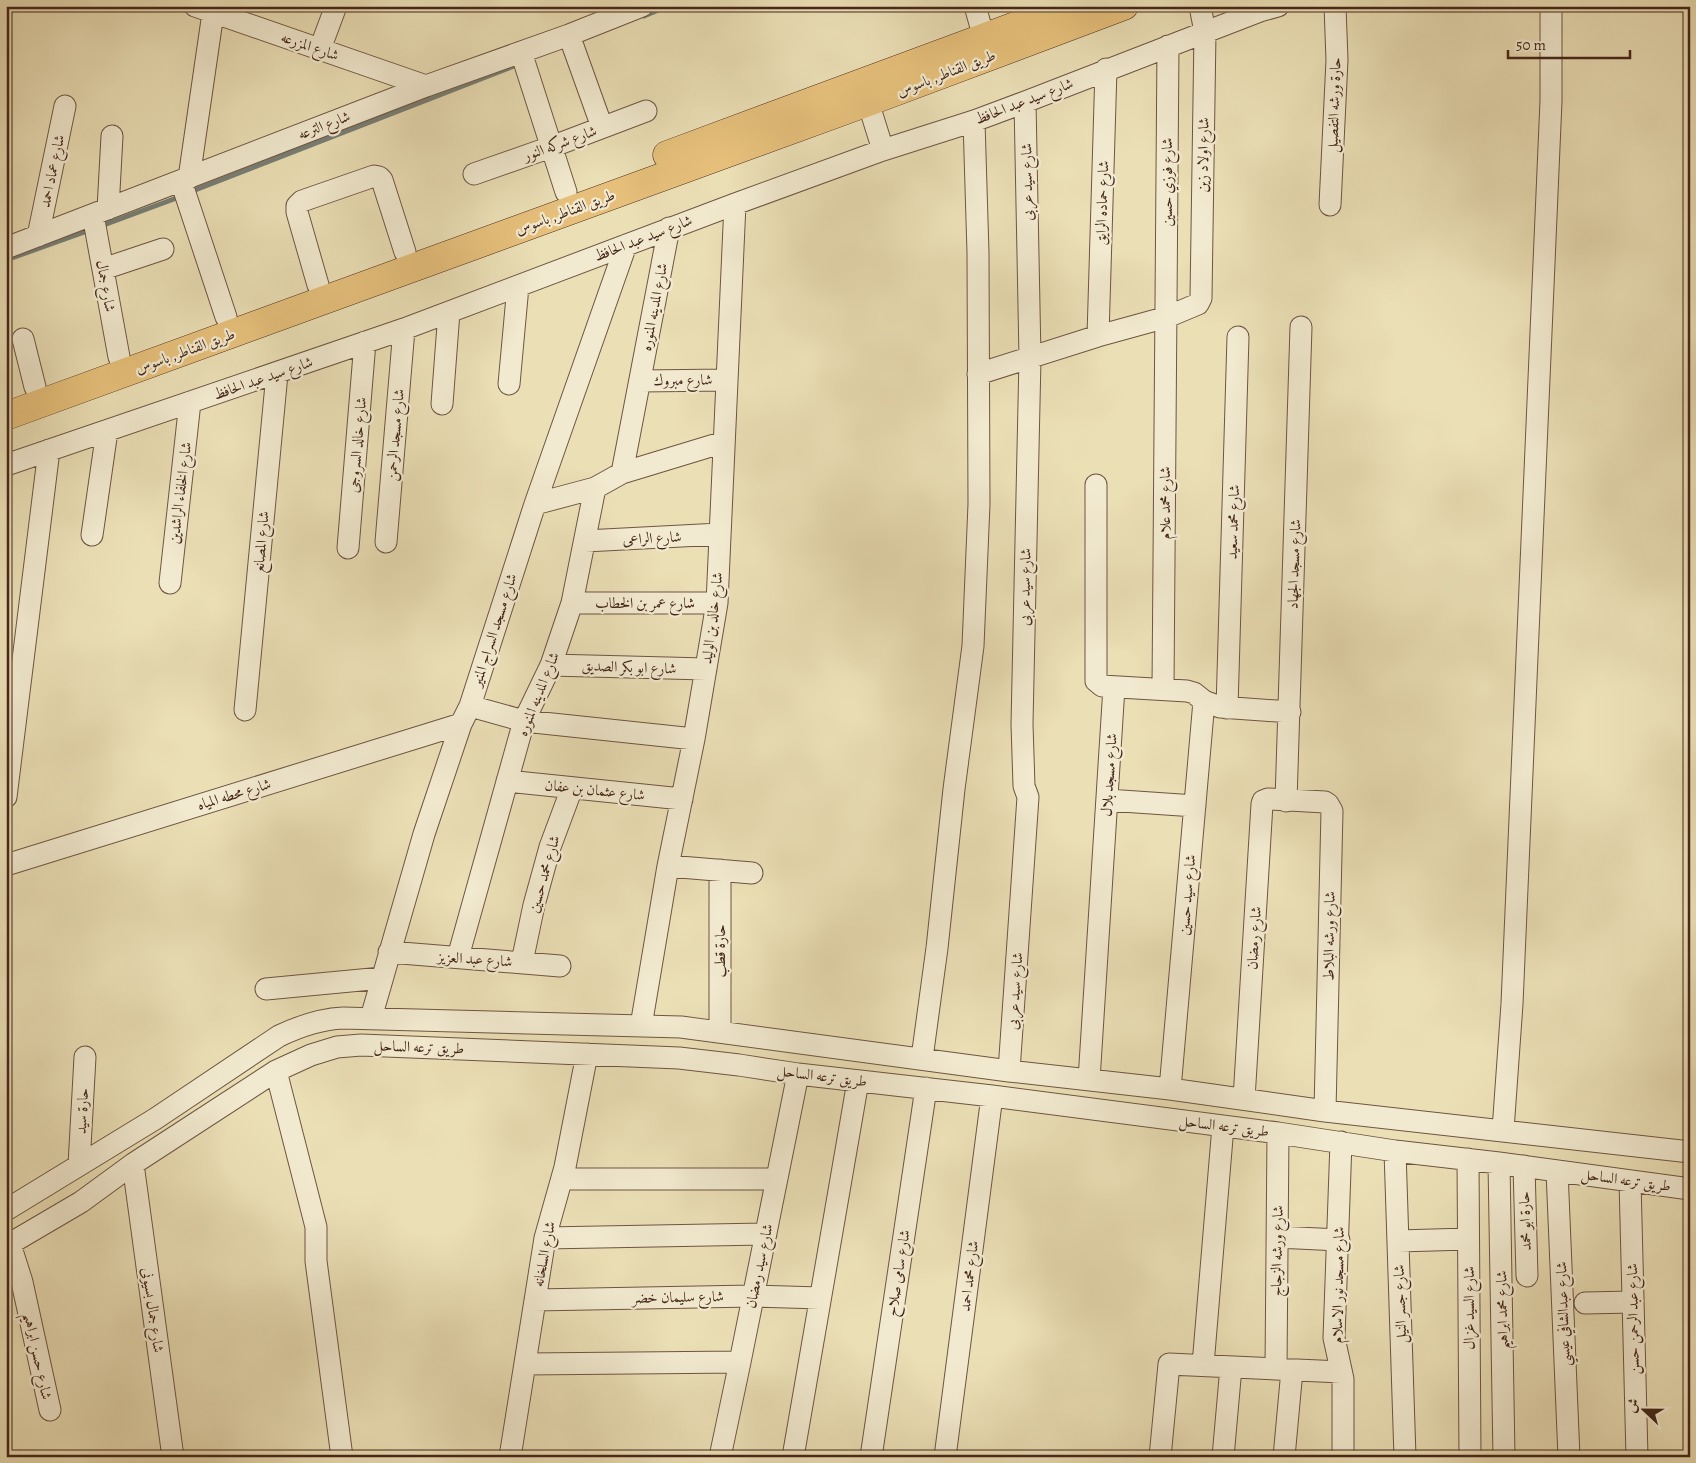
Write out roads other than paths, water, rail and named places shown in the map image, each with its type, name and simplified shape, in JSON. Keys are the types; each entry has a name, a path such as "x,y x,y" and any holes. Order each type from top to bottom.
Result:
{"main road":[{"name":"طريق القناطر, باسوس","path":"6,398 119,358 226,317 318,286 1069,6"},
{"name":"طريق القناطر, باسوس","path":"6,416 868,102 1124,6"}],"street":[{"path":"320,49 336,6"},
{"name":"شارع الترعه","path":"6,248 426,86 642,6"},
{"path":"975,6 984,38"},
{"name":"شارع اولاد زين","path":"1166,317 1198,304 1201,298 1205,32 1200,6"},
{"name":"حارة ورشه التفصيل","path":"1330,205 1337,54 1334,6"},
{"path":"1503,1130 1512,994 1551,111 1551,6"},
{"name":"شارع سيد عبد الحافظ","path":"6,465 277,374 404,329 734,204 883,150 974,121 1266,8"},
{"path":"204,9 185,179 226,317"},
{"name":"شارع المزرعه","path":"204,9 426,86"},
{"path":"569,34 602,128"},
{"name":"شارع فوزي حسين","path":"1166,317 1168,46"},
{"path":"520,52 566,192"},
{"name":"شارع حماده الرايق","path":"1098,336 1106,70"},
{"path":"868,102 883,150"},
{"name":"شارع سيد عربى","path":"1010,1071 1028,797 1024,786 1022,724 1030,358 1025,102"},
{"name":"شارع عماد احمد","path":"38,236 65,106"},
{"name":"شارع شركه النور","path":"474,174 646,111"},
{"path":"922,1058 973,646 979,504 978,253 974,121"},
{"name":"شارع جمال","path":"112,136 101,212 103,269 119,358"},
{"path":"318,286 297,212 297,206 302,201 374,176 379,176 382,180 405,252"},
{"name":"شارع خالد بن الوليد","path":"641,1026 668,866 694,739 717,603 734,204"},
{"name":"شارع المدينه المنوره","path":"622,473 669,228"},
{"name":"شارع مسجد السراج المنير","path":"371,1018 424,834 535,504 626,245"},
{"path":"103,269 163,249"},
{"path":"509,384 518,286"},
{"path":"442,404 449,312"},
{"path":"978,374 1098,336 1166,317"},
{"name":"شارع محمد علام","path":"1163,689 1166,317"},
{"name":"شارع مسجد الجهاد","path":"1286,801 1301,328"},
{"name":"شارع مسجد الرحمن","path":"386,542 404,329"},
{"name":"شارع محمد سعيد","path":"1227,708 1238,337"},
{"path":"23,339 35,387"},
{"name":"شارع خالد السروجى","path":"348,548 365,342"},
{"name":"شارع المصانع","path":"245,710 277,374"},
{"name":"شارع مبروك","path":"640,381 727,380"},
{"name":"شارع الخلفاء الراشدين","path":"170,583 190,402"},
{"path":"92,535 107,431"},
{"path":"535,504 595,488 622,473 724,442"},
{"path":"6,798 49,450"},
{"path":"1096,484 1096,681 1102,686 1163,689 1194,693 1220,707 1290,712"},
{"name":"شارع المدينه المنوره","path":"458,957 524,721 551,665 572,603 595,488"},
{"name":"شارع الراعى","path":"585,541 720,534"},
{"name":"شارع عمر بن الخطاب","path":"572,603 717,603"},
{"name":"شارع ابو بكر الصديق","path":"551,665 706,670"},
{"name":"شارع مسجد بلال","path":"1089,1080 1114,687"},
{"name":"شارع سيد حسين","path":"1170,1089 1204,700"},
{"path":"465,715 694,739"},
{"name":"شارع محطه المياه","path":"6,864 465,715"},
{"name":"شارع عثمان بن عفان","path":"507,781 682,799"},
{"name":"شارع محمد حسين","path":"522,962 534,905 548,855 572,788"},
{"name":"شارع رمضان","path":"1244,1099 1262,804 1263,801 1268,799 1286,801"},
{"path":"1107,800 1195,806"},
{"name":"شارع ورشه البلاط","path":"1286,801 1325,802 1332,811 1325,1111"},
{"path":"668,866 752,873"},
{"name":"حارة قطب","path":"720,870 720,1032"},
{"name":"شارع عبد العزيز","path":"389,952 560,966"},
{"path":"266,989 382,978"},
{"name":"طريق ترعه الساحل","path":"6,1210 155,1118 279,1036 298,1027 332,1018 681,1027 1010,1071 1170,1089 1325,1111 1690,1152"},
{"name":"طريق ترعه الساحل","path":"8,1245 81,1202 134,1164 276,1071 311,1055 337,1047 361,1044 680,1058 739,1064 798,1074 992,1096 1690,1189"},
{"name":"شارع السلخانه","path":"510,1457 545,1238 562,1179 587,1054"},
{"name":"حارة سيد","path":"79,1165 85,1057"},
{"path":"276,1071 316,1226 316,1261 342,1457"},
{"name":"شارع سيد رمضان","path":"720,1457 798,1074"},
{"path":"793,1457 858,1081"},
{"name":"شارع سامى صلاح","path":"871,1457 926,1088"},
{"name":"شارع محمد احمد","path":"945,1457 992,1096"},
{"path":"1202,1365 1223,1126"},
{"name":"شارع ورشه الزجاج","path":"1278,1133 1277,1237 1284,1369 1284,1457"},
{"name":"شارع مسجد نور الاسلام","path":"1341,1142 1334,1338 1341,1372 1343,1457"},
{"name":"شارع جسر النيل","path":"1394,1151 1405,1457"},
{"name":"شارع السيد غزال","path":"1468,1159 1470,1457"},
{"name":"شارع محمد ابراهيم","path":"1499,1163 1504,1457"},
{"name":"شارع جمال بسيونى","path":"134,1164 173,1457"},
{"name":"حارة ابو محمد","path":"1524,1166 1527,1276"},
{"name":"شارع عبدالشافي عيسي","path":"1557,1171 1569,1457"},
{"path":"562,1179 776,1179"},
{"name":"شارع عبد الرحمن حسن","path":"1630,1181 1637,1457"},
{"path":"545,1238 766,1234"},
{"path":"1277,1237 1339,1240"},
{"path":"1398,1241 1468,1239"},
{"name":"شارع حسن ابراهيم","path":"8,1245 22,1282 50,1410"},
{"name":"شارع سليمان خضر","path":"535,1300 752,1296 820,1298"},
{"path":"1585,1303 1633,1302"},
{"path":"526,1364 740,1362"},
{"path":"1160,1457 1168,1364 1341,1372"},
{"path":"1223,1457 1231,1366"}],"waterway":[{"path":"644,16 668,6"},
{"path":"190,192 519,64"},
{"path":"101,226 182,196"},
{"path":"6,260 90,230"}]}
